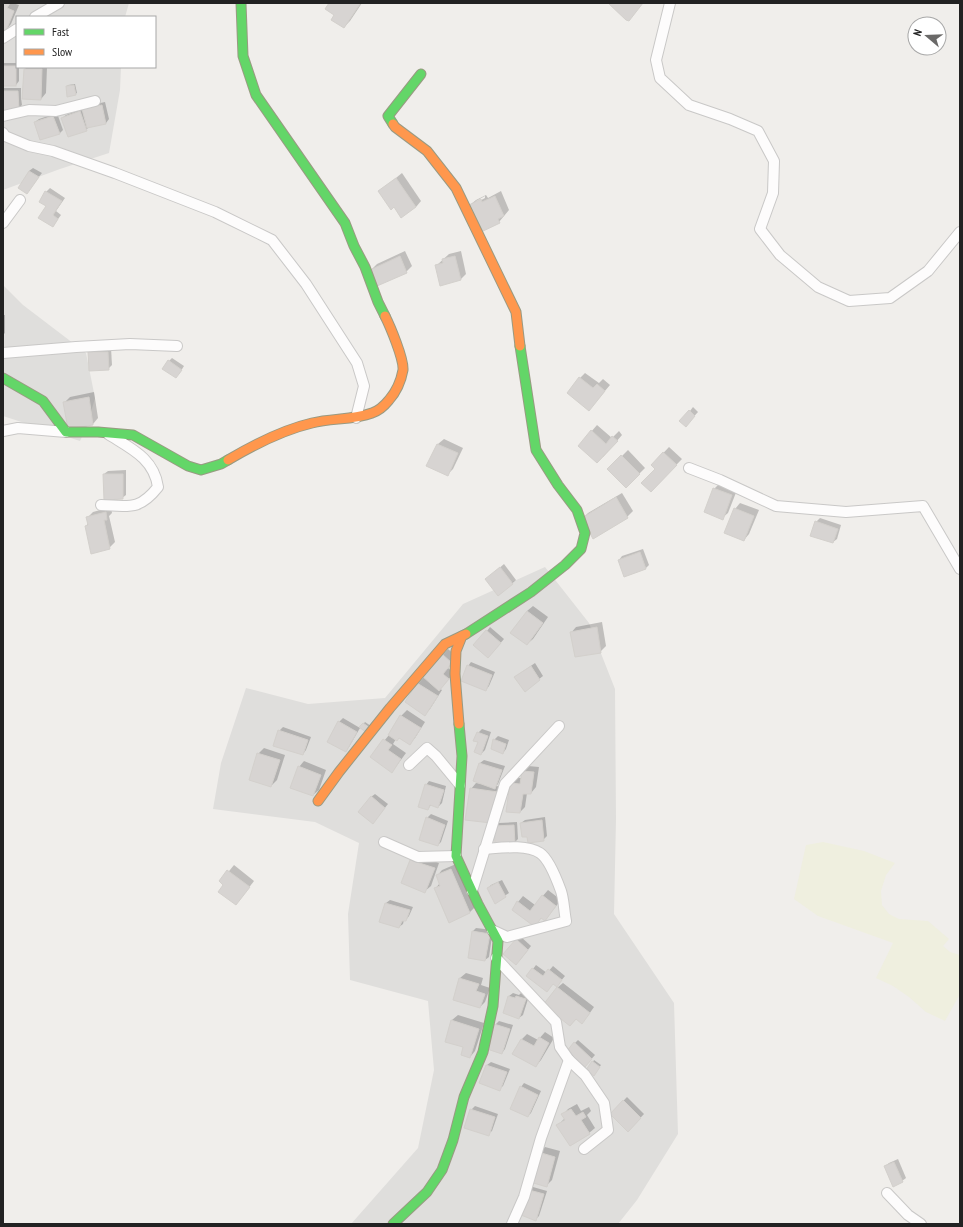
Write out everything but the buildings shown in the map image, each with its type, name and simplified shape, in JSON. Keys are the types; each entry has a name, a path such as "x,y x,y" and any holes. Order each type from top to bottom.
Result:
{"street":[{"path":"37,16 59,3"},
{"path":"3,431 18,428 133,435 188,466 201,470 221,464 252,446 284,431 312,423 356,418 374,413 386,404 396,392 403,369 394,335 378,302 374,289 345,223 266,112 256,95 250,80 244,56 241,25 241,3"},
{"path":"670,3 656,60 660,78 689,106 730,119 758,131 774,161 773,193 760,229 780,255 818,287 849,301 890,298 928,271 960,232"},
{"path":"3,38 16,30"},
{"path":"318,800 390,708 445,644 462,636 531,592 565,565 581,549 585,533 577,510 558,485 536,450 521,357 516,312 456,188 427,151 395,127 388,116 421,74"},
{"path":"3,116 30,110 56,112 95,101"},
{"path":"3,134 29,146 53,151 129,178 215,212 272,240 306,284 357,363 364,386 356,418"},
{"path":"3,224 20,200"},
{"path":"3,353 130,344 177,346"},
{"path":"3,378 43,401 66,432"},
{"path":"101,505 134,506 149,498 158,487 156,476 147,460 131,448 106,433"},
{"path":"689,468 720,480 776,506 846,512 923,506 960,569"},
{"path":"393,1224 427,1192 442,1170 453,1140 464,1097 483,1052 493,1006 498,942 456,856 462,756 455,674 456,651 462,636"},
{"path":"472,891 505,784 559,726"},
{"path":"409,765 426,748 436,756 460,785"},
{"path":"384,842 418,857 456,856"},
{"path":"484,849 527,848 543,856 547,860 561,891 566,921 507,937 492,930"},
{"path":"496,958 556,1022 560,1047 569,1060 585,1075 604,1103 608,1130 584,1149"},
{"path":"512,1224 524,1197 541,1138 569,1060"},
{"path":"887,1193 908,1215 921,1224"}],"shaded area":[{"path":"3,3 129,3 125,16 16,16 16,68 121,68 120,90 109,153 3,190"},
{"path":"3,285 23,305 86,353 95,398 87,426 80,441 3,416"},
{"path":"545,567 589,623 615,689 616,819 614,914 674,1003 678,1134 637,1200 618,1224 351,1224 418,1148 434,1070 428,1001 350,980 348,914 359,843 315,822 213,809 221,763 246,688 308,704 385,698 463,604"}],"green space":[{"path":"823,842 864,851 895,863 886,875 881,891 882,905 889,914 899,919 928,921 949,939 943,946 950,952 960,955 960,994 945,1021 926,1012 909,997 893,986 876,978 893,943 818,916 794,899 806,845"}],"traffic: fast":[{"path":"241,3 243,56 256,95 345,223 385,316"},
{"path":"393,124 388,116 421,74"},
{"path":"466,634 531,592 565,565 581,549 585,533 577,510 558,485 536,450 520,346"},
{"path":"3,378 43,401 66,432 98,432 133,435 188,466 201,470 221,464 228,460"},
{"path":"393,1224 427,1192 442,1170 453,1140 464,1097 483,1052 493,1006 498,941 478,904 456,856 462,756 459,724"}],"traffic: slow":[{"path":"393,124 427,151 456,188 516,312 520,346"},
{"path":"228,460 259,443 290,429 320,421 365,415 374,412 383,406 392,397 396,390 403,370 399,351 385,316"},
{"path":"318,801 390,708 445,644 466,634"},
{"path":"459,724 455,674 456,651 462,636"}]}
